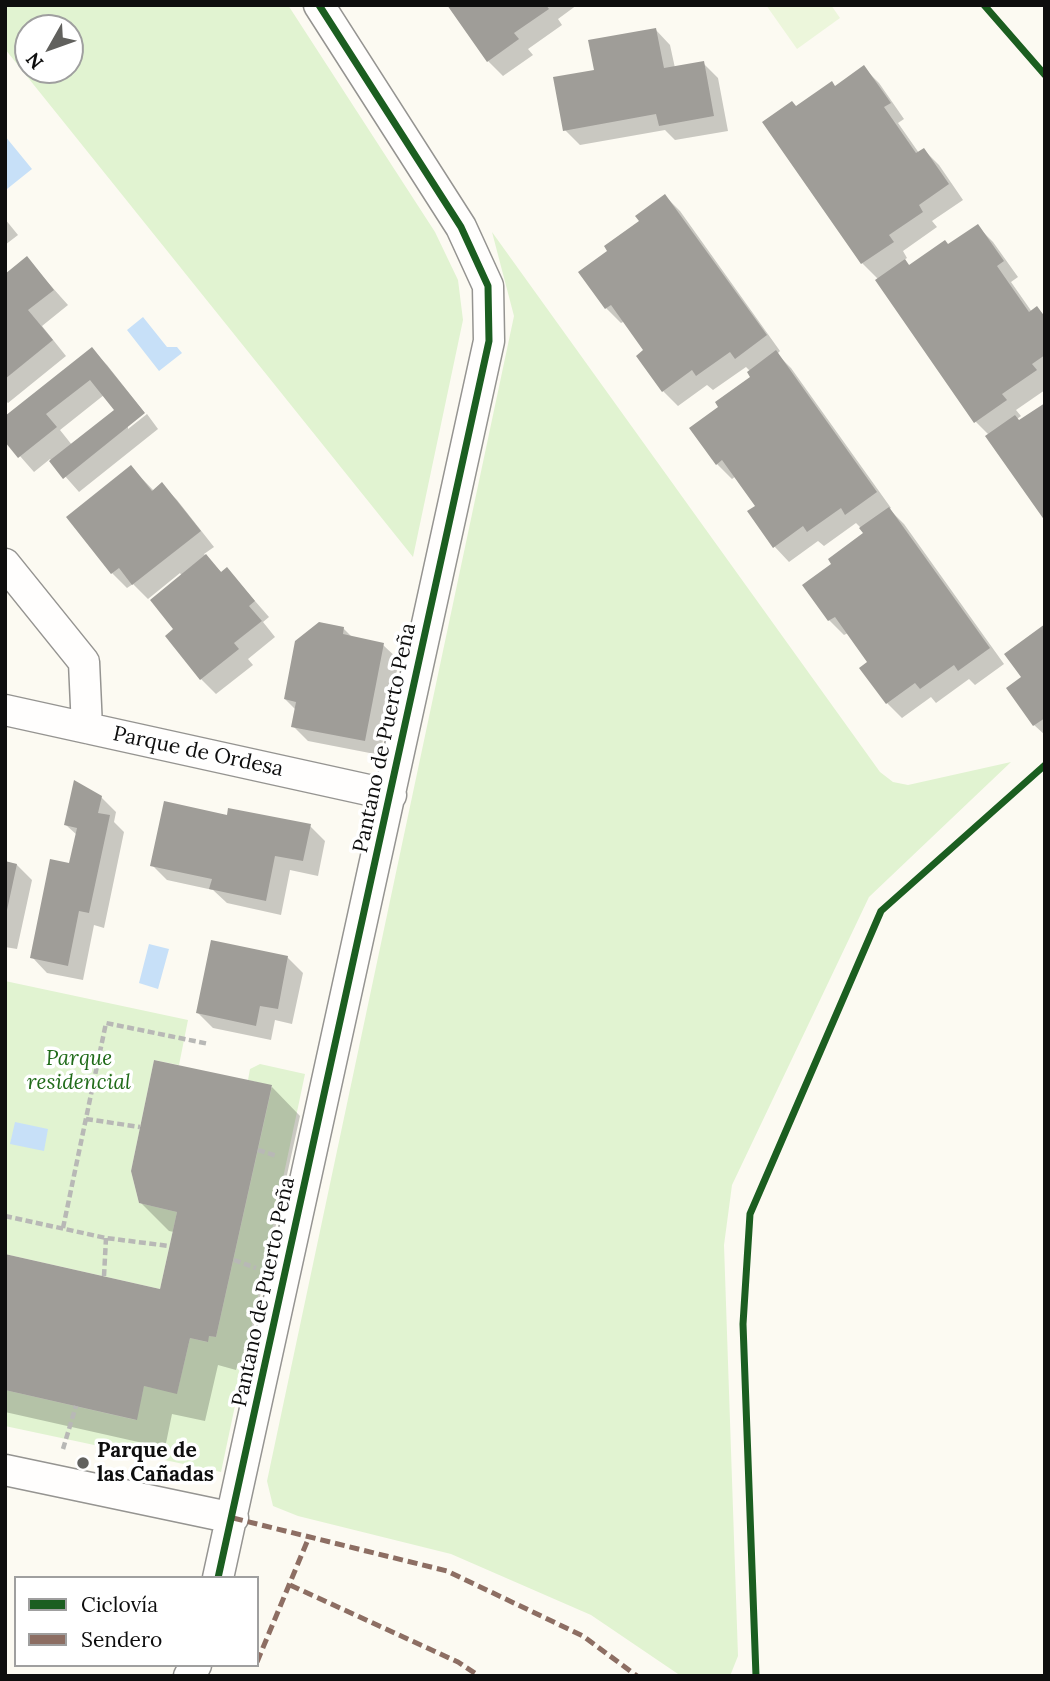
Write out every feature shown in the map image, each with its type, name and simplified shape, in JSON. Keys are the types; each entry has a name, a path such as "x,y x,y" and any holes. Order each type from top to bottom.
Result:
{"street":[{"name":"Pantano de Puerto Peña","path":"218,1576 489,341 488,286 461,228 319,5"},
{"path":"5,564 83,662 87,728"},
{"name":"Parque de Ordesa","path":"5,710 391,795"},
{"path":"5,1470 233,1518"}],"path":[{"path":"63,1228 106,1023 209,1044"},
{"path":"86,1119 140,1127"},
{"path":"5,1216 106,1238 169,1246"},
{"path":"104,1276 106,1238"},
{"path":"54,1480 76,1406"}],"green space":[{"path":"5,5 288,5 435,232 458,280 463,320 413,557 33,84 84,84 84,14 14,14 14,60 5,49"},
{"path":"766,5 831,5 840,18 797,49"},
{"path":"492,232 880,772 893,782 908,785 1011,762 869,897 732,1185 724,1245 738,1656 730,1676 681,1676 591,1615 451,1554 298,1516 273,1506 267,1481 514,316"},
{"name":"Parque residencial","path":"5,981 188,1020 179,1065 154,1060 131,1171 139,1203 177,1212 160,1289 5,1254"},
{"path":"260,1064 305,1074 221,1472 5,1426 5,1390 136,1420 144,1386 177,1393 190,1338 207,1342 209,1336 216,1337 272,1086 248,1080 250,1069"}],"water":[{"path":"5,136 32,169 7,189 5,186"},
{"path":"143,317 167,347 177,347 182,353 159,371 127,330"},
{"path":"149,944 169,949 158,989 139,983"},
{"path":"15,1122 48,1129 44,1151 10,1144"}],"building":[{"path":"447,5 546,5 549,9 514,33 519,39 487,62"},
{"path":"656,28 664,68 704,61 714,116 659,126 656,114 563,131 553,77 594,70 588,40"},
{"path":"864,65 891,103 884,107 916,153 924,148 949,184 919,205 923,212 889,235 894,242 861,264 762,122 792,101 796,106 832,81 835,86"},
{"path":"665,194 767,335 735,359 730,352 696,376 692,370 662,392 636,356 643,350 611,305 605,309 578,272 607,251 604,246 639,221 635,216"},
{"path":"978,224 1004,261 997,266 1029,312 1037,306 1045,317 1045,355 1032,364 1037,370 1002,394 1007,400 974,423 875,280 905,259 909,265 945,240 948,244"},
{"path":"27,256 54,290 28,310 53,340 5,379 5,274"},
{"path":"92,347 145,413 63,479 49,461 114,410 90,380 46,414 57,427 18,458 5,442 5,416"},
{"path":"776,350 877,492 845,515 841,508 807,532 803,526 773,548 747,511 755,506 722,460 716,465 689,428 718,407 715,402 750,377 747,372"},
{"path":"1045,403 1045,521 985,436 1015,415 1019,420"},
{"path":"131,465 152,491 162,482 201,531 132,585 119,568 111,574 66,517"},
{"path":"889,507 990,648 958,671 954,665 920,689 915,683 886,704 859,668 867,662 835,617 828,621 802,585 831,564 828,559 863,533 859,528"},
{"path":"206,554 221,572 227,567 255,601 249,606 262,621 234,643 239,649 200,680 165,636 173,629 150,600"},
{"path":"319,622 344,627 343,634 384,643 365,741 291,727 296,702 284,699 295,641"},
{"path":"1045,624 1045,718 1033,726 1006,688 1021,677 1004,654"},
{"path":"74,780 102,796 98,813 110,815 89,913 79,911 68,966 30,958 50,859 69,863 77,828 64,825"},
{"path":"164,801 227,815 228,808 311,824 303,861 275,856 266,901 209,889 212,879 150,866"},
{"path":"5,861 17,864 6,915 5,914"},
{"path":"211,940 288,956 278,1009 260,1006 256,1026 196,1013"},
{"path":"154,1060 272,1085 216,1337 209,1336 208,1342 190,1338 177,1394 144,1386 137,1420 5,1390 5,1254 160,1289 177,1212 139,1203 131,1171"}],"marked path":[{"path":"233,1518 447,1571 583,1636 637,1676"},
{"path":"259,1657 309,1537"},
{"path":"290,1585 458,1662 479,1676"}],"cycle path":[{"path":"218,1576 489,341 488,286 461,227 319,5"},
{"path":"984,5 1045,75"},
{"path":"756,1676 743,1324 750,1214 881,911 1045,765"}],"place":[{"name":"Parque de las Cañadas","path":"83,1463"}]}
